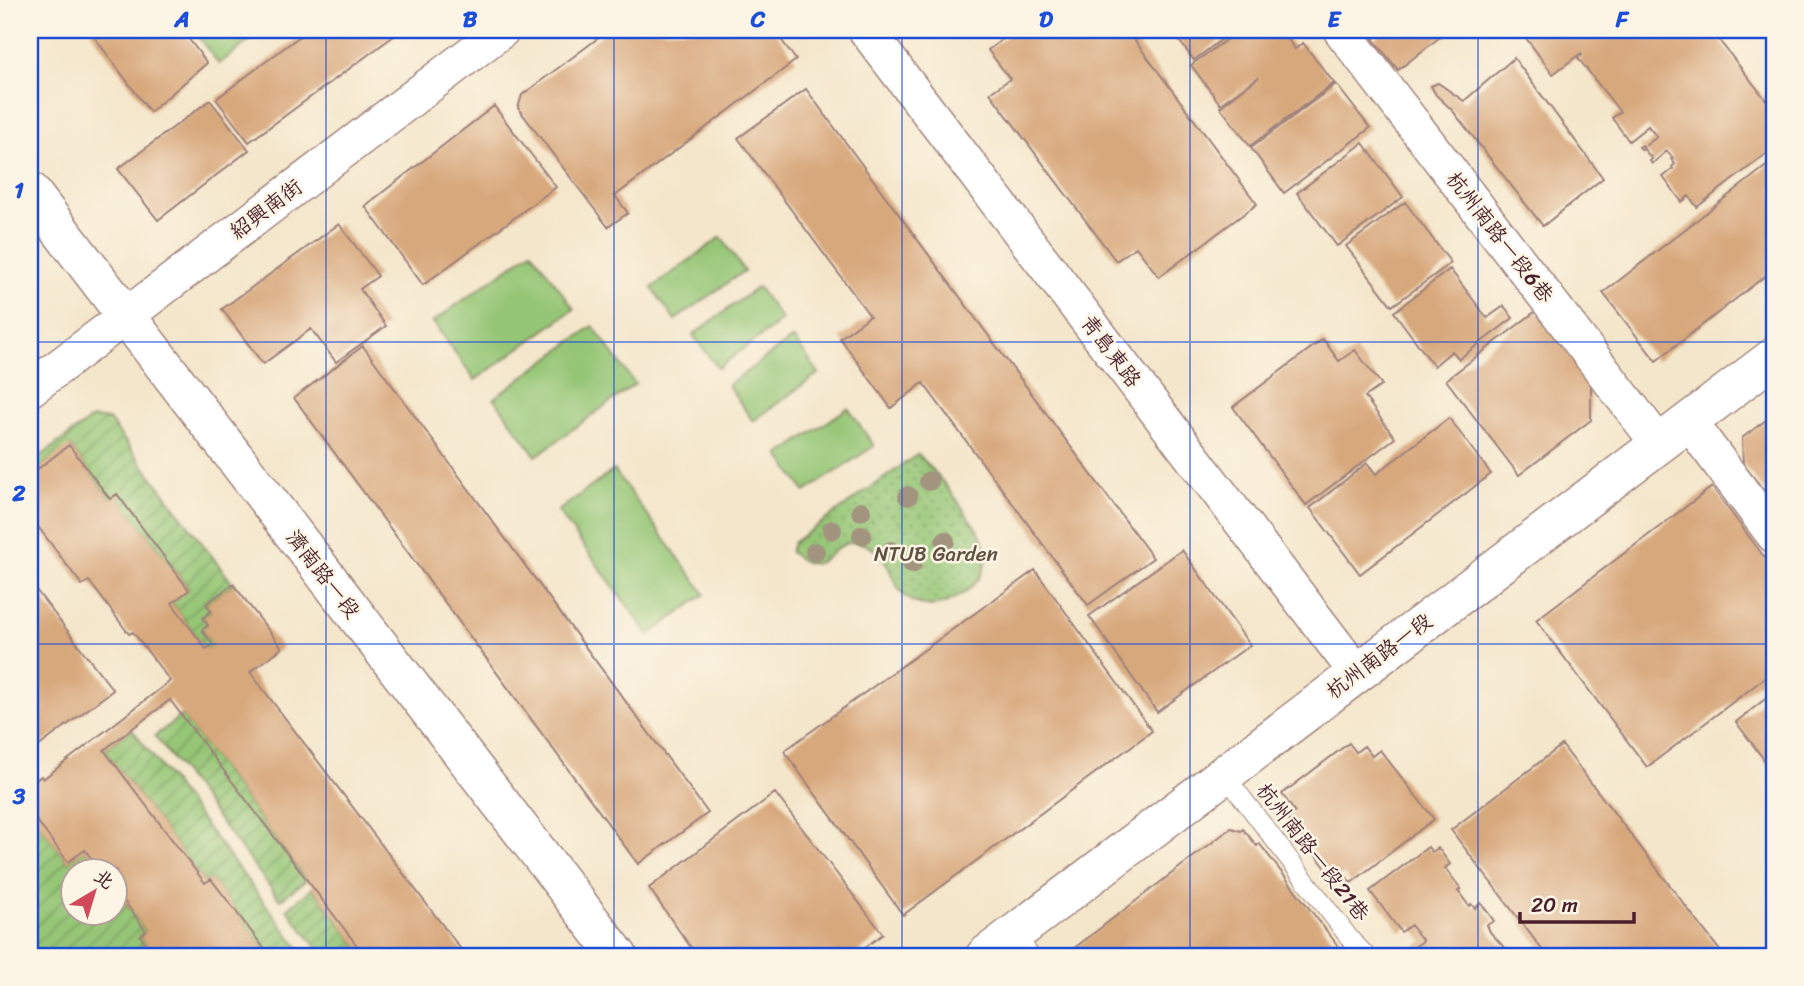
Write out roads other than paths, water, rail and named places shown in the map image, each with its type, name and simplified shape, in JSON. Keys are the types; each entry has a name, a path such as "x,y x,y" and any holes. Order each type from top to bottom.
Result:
{"street":[{"name":"紹興南街","path":"30,389 502,30"},
{"name":"青島東路","path":"866,30 1357,673"},
{"name":"杭州南路一段6巷","path":"1341,30 1659,444"},
{"name":"濟南路一段","path":"30,191 618,956"},
{"name":"杭州南路一段","path":"1010,949 1224,774 1774,357"},
{"path":"1689,422 1774,536"}],"lane":[{"name":"杭州南路一段21巷","path":"1224,774 1351,940 1367,956"}],"park label":[{"name":"NTUB Garden","path":"936,554"}]}
